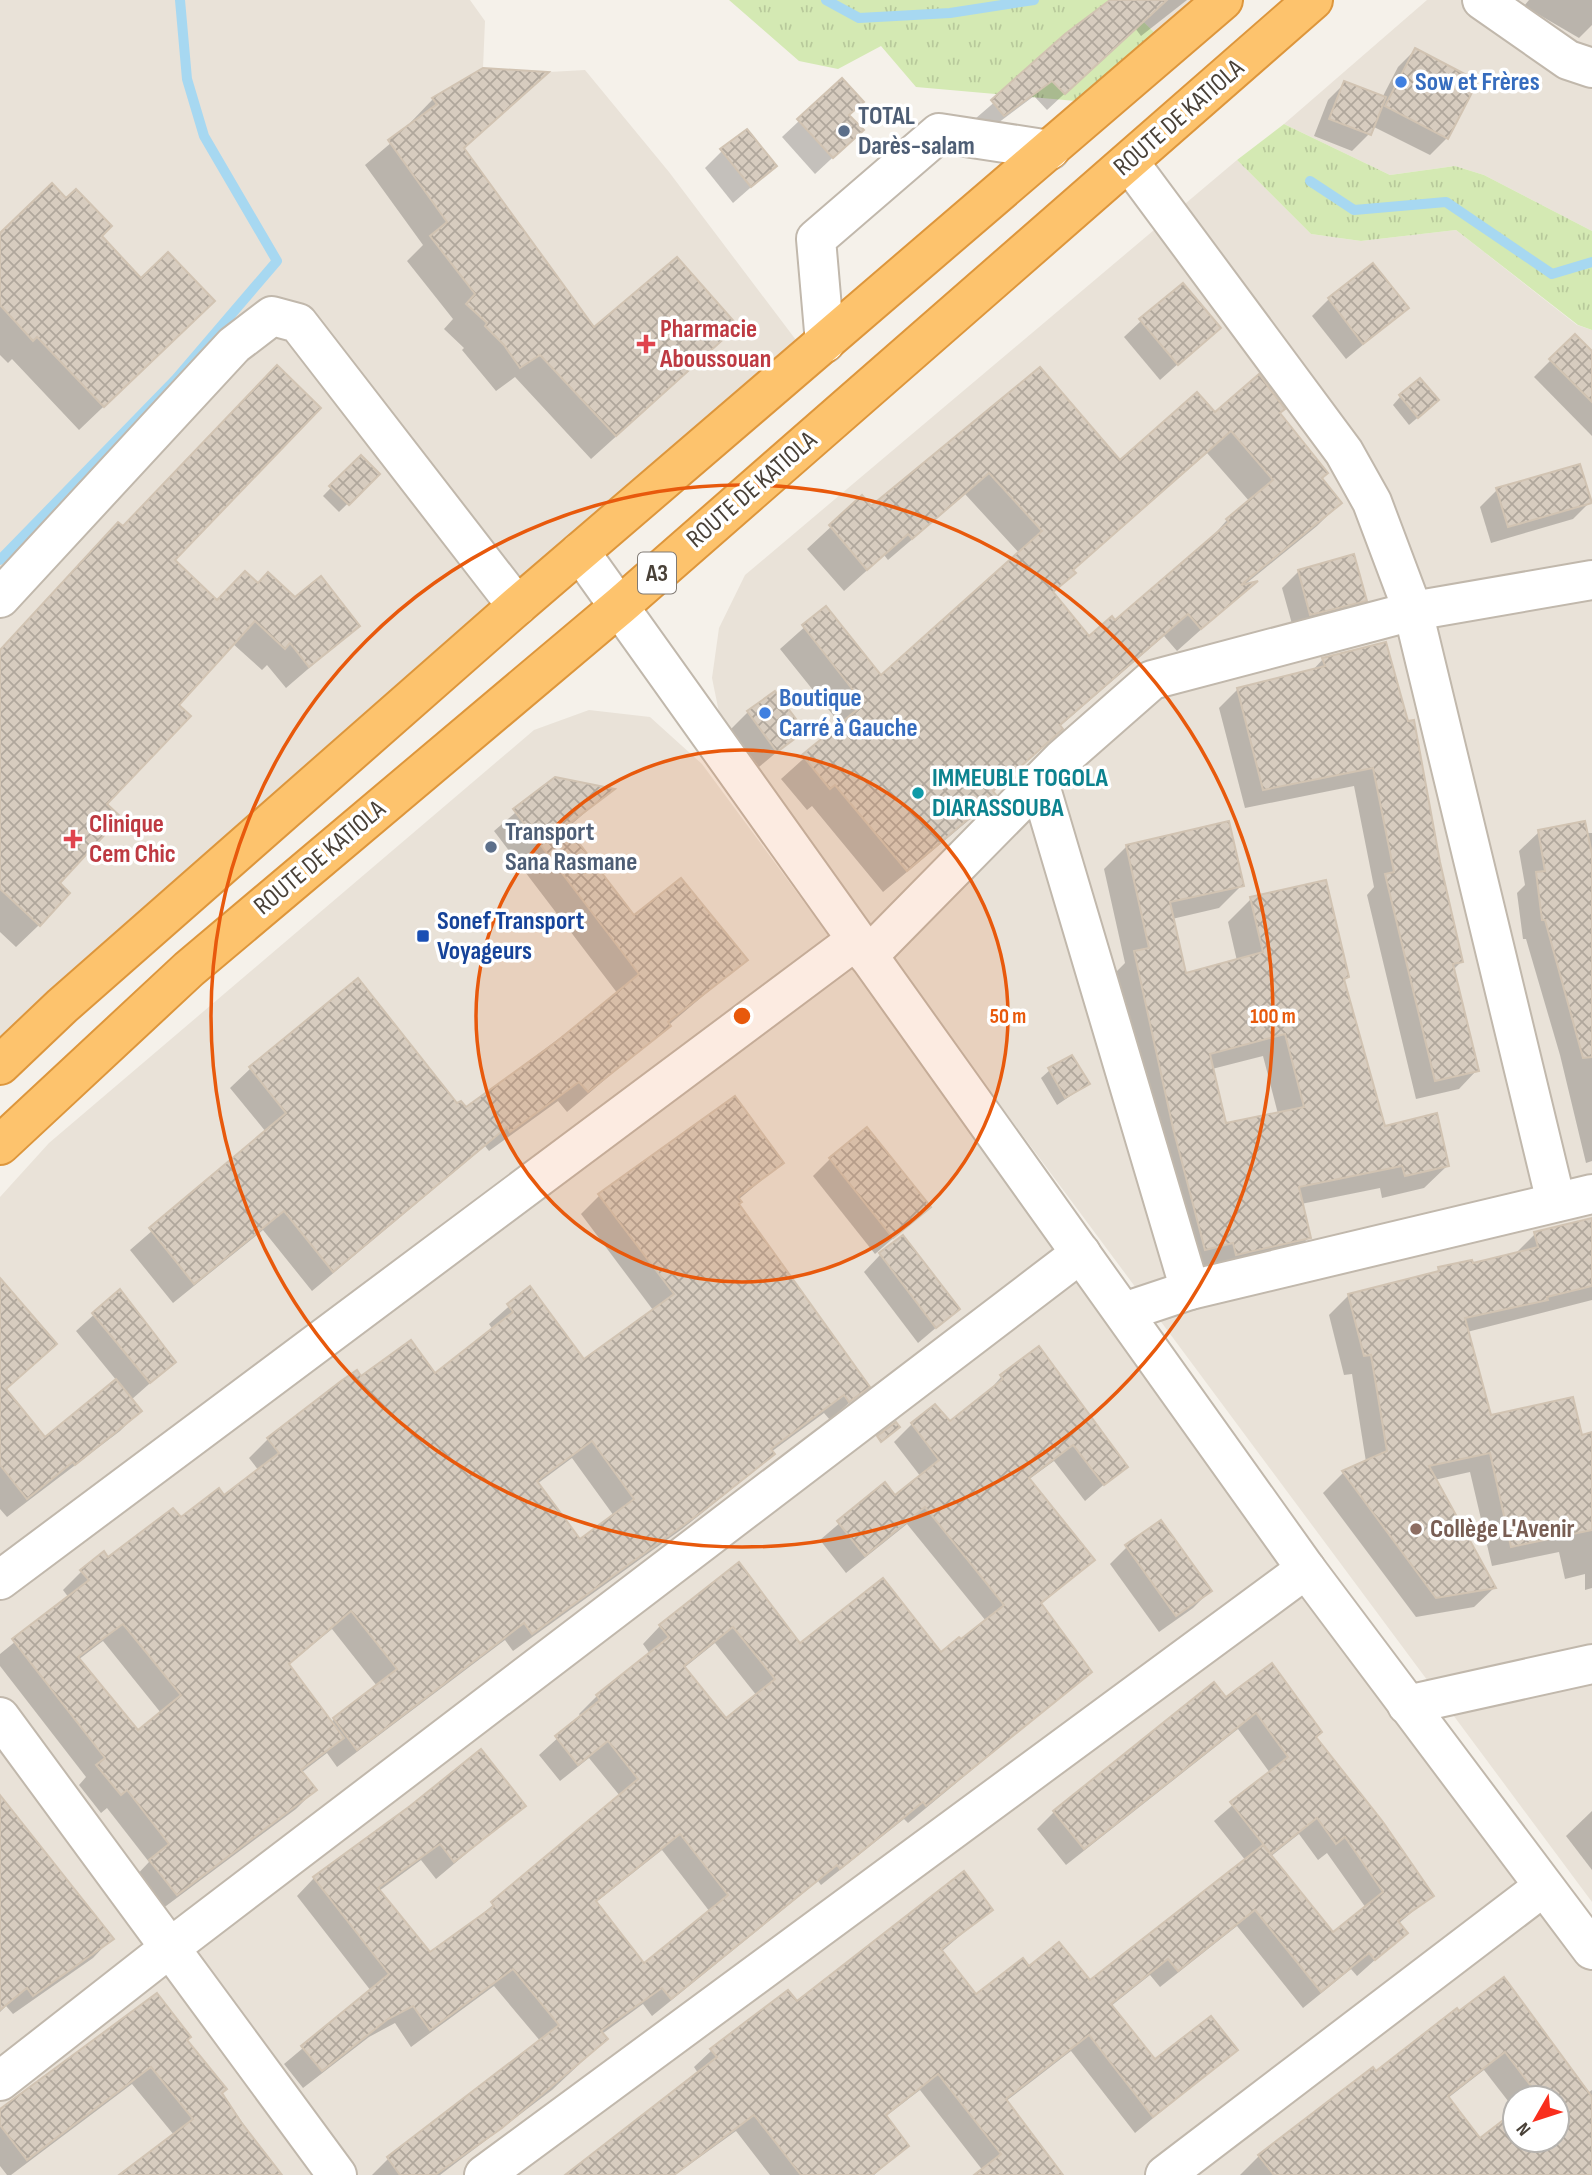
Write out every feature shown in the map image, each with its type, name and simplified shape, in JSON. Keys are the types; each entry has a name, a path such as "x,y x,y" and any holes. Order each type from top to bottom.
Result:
{"highway":[{"name":"A3","path":"0,1065 62,1006 517,606 1223,0"},
{"name":"ROUTE DE KATIOLA","path":"0,1146 189,969 621,605 1314,0"}],"street":[{"path":"1482,0 1568,60 1592,68"},
{"path":"825,343 816,239 939,133 1050,150"},
{"path":"1124,1312 1190,1290 1574,1198 1413,611 1372,502 1344,452 1129,162"},
{"path":"0,598 234,345 272,316 298,323 517,606"},
{"path":"580,552 621,605 861,948 1306,1569 1592,1950"},
{"path":"0,1580 861,948 1152,680 1413,611 1592,580"},
{"path":"1039,782 1190,1290"},
{"path":"0,2081 1080,1253"},
{"path":"484,2175 1306,1569"},
{"path":"1407,1705 1592,1664"},
{"path":"0,1717 172,1947 337,2175"},
{"path":"1189,2168 1543,1887"}],"shaded area":[{"path":"0,0 470,0 485,21 483,68 549,72 585,70 669,172 799,344 399,687 0,1038"},
{"path":"1121,0 1194,0 1155,33"},
{"path":"1427,0 1592,0 1592,231 1484,175 1455,166 1390,175 1284,124"},
{"path":"1237,160 1311,234 1361,241 1456,230 1577,325 1592,330 1592,1902 723,732 712,678 719,628 745,575"},
{"path":"589,710 650,717 702,764 1592,1968 1592,2175 0,2175 0,1197 49,1143 534,730"}],"green space":[{"path":"729,0 1121,0 1155,33 1076,101 916,87 881,46 838,69 799,61"},
{"path":"1284,124 1390,175 1455,166 1484,175 1592,231 1592,330 1578,325 1456,230 1361,241 1311,234 1237,160"}],"building":[{"path":"1110,0 1167,0 1065,94 1052,81 1004,116 991,100 1065,34"},
{"path":"1415,48 1478,81 1448,139 1385,106"},
{"path":"483,68 549,72 464,148 594,327 677,257 738,326 616,436 540,355 520,368 504,345 485,326 487,323 466,304 475,294 430,236 447,222 388,140 437,104 432,98"},
{"path":"842,78 864,102 849,115 864,130 833,158 797,119"},
{"path":"1344,81 1386,97 1371,135 1329,119"},
{"path":"747,129 777,166 751,187 720,149"},
{"path":"52,183 66,198 76,189 112,226 102,236 141,278 168,252 215,301 104,407 37,337 33,341 0,305 0,233"},
{"path":"1373,263 1409,308 1363,344 1328,298"},
{"path":"1183,283 1221,328 1178,365 1139,319"},
{"path":"1575,334 1592,351 1592,402 1549,359"},
{"path":"277,365 321,408 175,560 217,600 245,571 258,583 268,572 295,597 321,576 360,626 309,667 290,643 285,649 255,621 179,705 191,716 107,804 121,817 60,883 70,893 40,926 0,889 0,650 118,522 123,526"},
{"path":"1040,367 1120,460 1197,392 1215,412 1259,374 1285,409 1280,413 1328,473 1322,478 1342,503 1241,585 1258,581 1201,629 1188,614 1060,725 1063,729 993,791 996,795 994,797 907,871 835,785 830,789 802,755 864,704 802,625 826,606 881,675 1042,531 989,473 912,539 908,534 867,570 829,525 862,495 871,506","holes":["1231,431 1273,480 1226,519 1229,522 1115,620 1112,616 1089,636 1053,592 1076,573 1073,570"]},
{"path":"1420,378 1439,400 1418,418 1399,395"},
{"path":"361,455 380,474 349,505 329,486"},
{"path":"1580,464 1592,503 1508,527 1496,488"},
{"path":"1354,554 1367,601 1310,615 1298,570"},
{"path":"1386,642 1408,721 1414,720 1440,862 1463,962 1453,964 1479,1071 1435,1081 1385,874 1394,872 1373,768 1263,790 1237,688 1325,666 1322,658"},
{"path":"775,691 805,731 777,752 747,711"},
{"path":"555,777 615,789 566,826 634,915 681,878 748,960 668,1022 671,1026 588,1092 579,1082 510,1132 507,1127 333,1272 284,1211 194,1284 149,1228 286,1113 249,1067 358,978 457,1103 461,1101 466,1107 556,1042 639,974 513,809"},
{"path":"1229,821 1244,886 1170,902 1186,973 1263,952 1250,897 1326,880 1349,977 1344,979 1385,1126 1437,1113 1449,1166 1405,1176 1402,1166 1299,1187 1311,1238 1236,1255 1233,1243 1205,1250 1173,1128 1134,951 1149,948 1126,845","holes":["1285,1034 1304,1107 1226,1123 1210,1054"]},
{"path":"1585,821 1592,854 1592,1057 1583,1058 1545,920 1542,920 1536,872 1545,871 1538,830"},
{"path":"1072,1055 1090,1084 1065,1098 1048,1068"},
{"path":"735,1096 784,1163 738,1197 742,1202 739,1204 870,1387 849,1402 844,1395 771,1449 775,1454 703,1511 532,1634 524,1623 357,1750 333,1718 397,1669 351,1611 289,1664 344,1738 301,1770 317,1790 177,1895 149,1860 169,1844 127,1790 121,1795 96,1765 105,1758 12,1639 89,1580 80,1570 104,1551 108,1557 173,1508 181,1517 219,1488 224,1495 279,1453 267,1438 357,1370 361,1376 411,1340 435,1373 513,1312 507,1304 530,1286 584,1359 674,1294 598,1194","holes":["592,1441 634,1499 580,1539 537,1481","123,1624 181,1695 138,1730 78,1657"]},
{"path":"867,1127 931,1207 893,1238 829,1158"},
{"path":"1592,1218 1592,1286 1547,1297 1548,1300 1465,1318 1491,1415 1573,1397 1582,1435 1592,1432 1592,1530 1511,1547 1490,1453 1429,1466 1496,1588 1436,1598 1342,1471 1387,1451 1371,1355 1364,1356 1348,1294 1439,1271 1438,1267 1472,1260 1473,1263 1538,1247 1534,1232"},
{"path":"903,1235 960,1309 936,1328 879,1253"},
{"path":"0,1278 57,1344 6,1389 45,1437 116,1379 142,1411 75,1465 73,1462 27,1499 0,1465"},
{"path":"120,1289 176,1362 150,1383 92,1313"},
{"path":"1039,1346 1128,1467 1104,1485 1073,1445 1029,1478 1095,1560 1041,1603 1092,1672 926,1806 923,1802 840,1869 837,1865 671,1999 662,1988 601,2031 608,2039 502,2128 435,2175 400,2175 387,2157 559,2025 513,1969 430,2030 413,2006 388,2019 322,2071 301,2046 389,1974 313,1877 410,1806 481,1749 526,1806 454,1862 440,1844 378,1888 430,1952 494,1906 491,1902 638,1779 608,1741 578,1765 555,1736 600,1700 596,1695 669,1637 659,1625 739,1562 800,1643 883,1578 941,1652 959,1637 961,1639 1004,1605 925,1507 865,1556 837,1521 885,1482 895,1495 939,1460 911,1423 935,1404 950,1421 1003,1379 1000,1375","holes":["733,1627 775,1679 726,1718 684,1666","680,1834 728,1895 644,1963 596,1901"]},
{"path":"896,1422 900,1427 881,1442 877,1436"},
{"path":"1161,1520 1212,1591 1176,1616 1125,1545"},
{"path":"1272,1663 1322,1732 1316,1737 1383,1822 1434,1896 1398,1921 1408,1933 1375,1960 1369,1953 1321,1992 1255,1910 1178,1971 1168,1959 1111,2004 1155,2059 1211,2016 1238,2050 1153,2117 1089,2035 1006,2099 1063,2175 974,2175 1001,2154 938,2074 886,2115 909,2146 872,2175 801,2175 754,2115 674,2175 565,2175 717,2057 710,2049 744,2023 788,1990 797,2001 964,1871 993,1910 941,1949 976,1994 1023,1958 1029,1966 1059,1942 1090,1980 1263,1845 1333,1932 1383,1892 1345,1837 1336,1844 1317,1818 1271,1854 1230,1802 1288,1757 1256,1713 1084,1849 1053,1811 1214,1682 1226,1697"},
{"path":"0,1795 114,1939 33,1996 27,1988 0,2010"},
{"path":"1504,1977 1592,2097 1592,2175 1274,2175 1258,2155 1373,2067 1376,2071 1457,2008 1459,2011"},
{"path":"157,1993 191,2037 187,2040 227,2089 222,2093 241,2122 282,2175 119,2175 193,2119 151,2067 27,2160 0,2125 0,2109"}],"waterway":[{"path":"0,560 176,379 277,261 204,136 187,79 180,0"},
{"path":"826,0 859,18 950,13 1034,0"},
{"path":"1310,181 1354,210 1446,202 1552,274 1592,262"}],"place":[{"name":"Sow et Frères","path":"1401,82"},
{"name":"TOTAL Darès-salam","path":"844,131"},
{"name":"Pharmacie Aboussouan","path":"646,344"},
{"name":"Boutique Carré à Gauche","path":"765,713"},
{"name":"IMMEUBLE TOGOLA DIARASSOUBA","path":"918,793"},
{"name":"Clinique Cem Chic","path":"73,839"},
{"name":"Transport Sana Rasmane","path":"491,847"},
{"name":"Sonef Transport Voyageurs","path":"423,936"},
{"name":"Collège L'Avenir","path":"1416,1529"}]}
